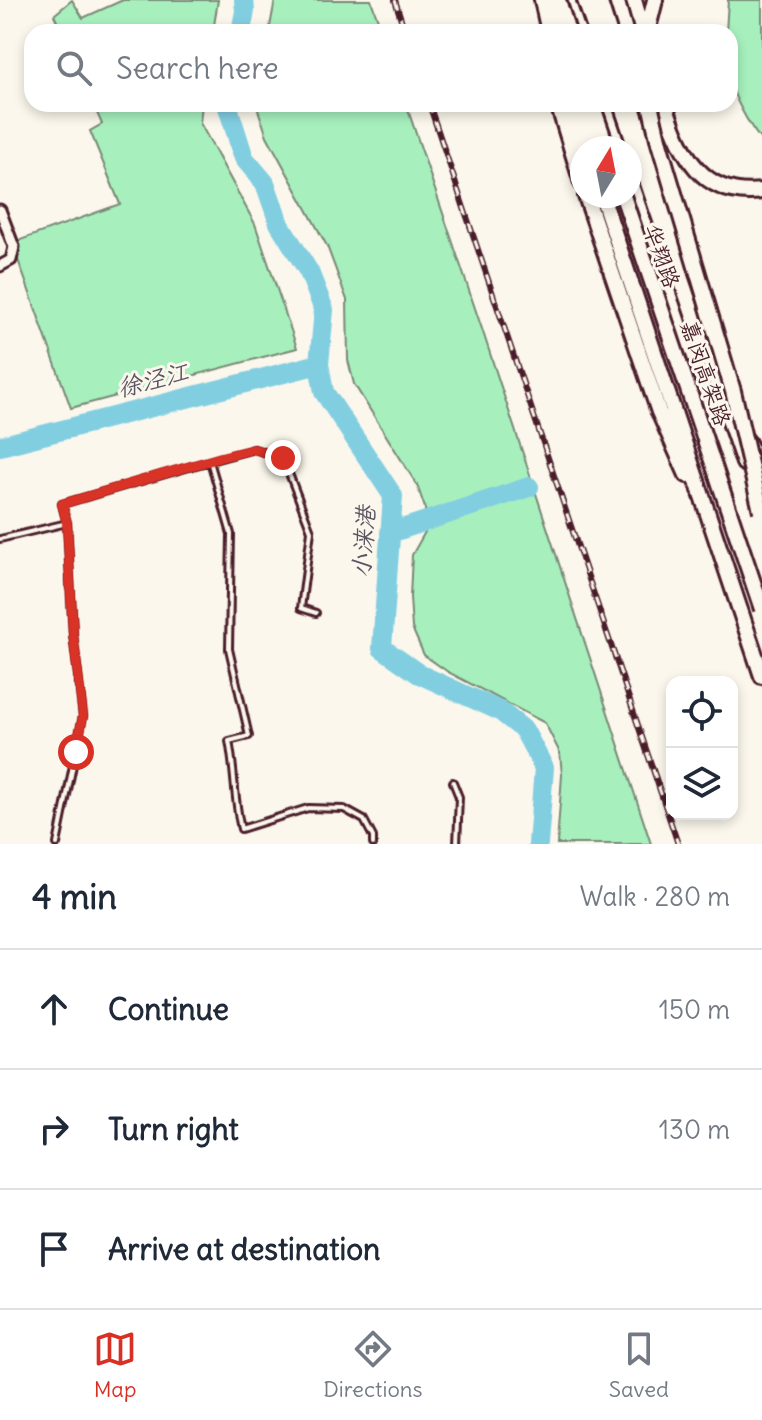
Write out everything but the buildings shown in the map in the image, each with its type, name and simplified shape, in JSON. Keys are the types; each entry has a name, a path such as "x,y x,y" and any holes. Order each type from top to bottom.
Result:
{"main road":[{"path":"534,0 538,24"},
{"path":"542,0 547,24"},
{"path":"548,0 556,24"},
{"path":"558,0 566,24"},
{"path":"585,0 593,24"},
{"path":"599,0 606,24"},
{"path":"634,0 642,24"},
{"path":"648,24 655,0"},
{"path":"560,112 570,143"},
{"path":"574,112 582,136"},
{"path":"587,112 596,136"},
{"path":"595,112 603,136"},
{"name":"嘉闵高架路","path":"624,112 762,512"},
{"name":"华翔路","path":"634,112 762,512"},
{"path":"652,112 733,391 762,512"},
{"path":"668,112 686,156 705,177 729,189 762,191"},
{"path":"590,208 659,412 716,537"},
{"path":"606,208 762,676"},
{"name":"华翔路","path":"621,208 762,606"},
{"name":"嘉闵高架路","path":"627,208 762,606"},
{"path":"729,406 762,469"}],"street":[{"path":"0,210 14,247 11,260 0,266"}],"lane":[{"path":"57,844 83,716 73,634 67,523 62,504 254,449 283,458 311,531 301,608 316,613"},
{"path":"210,461 231,534 229,649 249,736 229,741 241,829 308,808 344,809 364,820 373,837 373,844"},
{"path":"0,539 67,523"},
{"path":"453,782 459,797 457,844"}],"green space":[{"path":"72,0 83,18 123,0 218,0 214,24 58,24 54,15"},
{"path":"275,0 371,0 379,24 270,24"},
{"path":"728,0 762,0 762,141 738,102 738,24 726,24"},
{"path":"97,112 201,112 200,123 255,224 297,348 71,408 12,243 120,204 90,131 102,124"},
{"path":"259,112 409,112 651,844 557,844 562,775 560,753 545,723 448,672 424,655 412,628 410,597 412,555 425,532 425,508 417,485 354,384 348,360 347,300 327,246 267,136"}],"waterway":[{"name":"小涞港","path":"243,24 244,0"},
{"name":"小涞港","path":"230,112 244,158 265,183 279,223 309,272 324,310 319,364 324,392 393,496 382,648 419,674 500,711 524,730 544,768 538,844"},
{"name":"徐泾江","path":"0,446 319,364"},
{"path":"390,533 529,487"}],"railway":[{"path":"395,0 402,24"},
{"path":"432,112 678,844"}],"route":[{"path":"76,752 83,716 73,634 67,523 62,504 254,449 283,458"}]}
